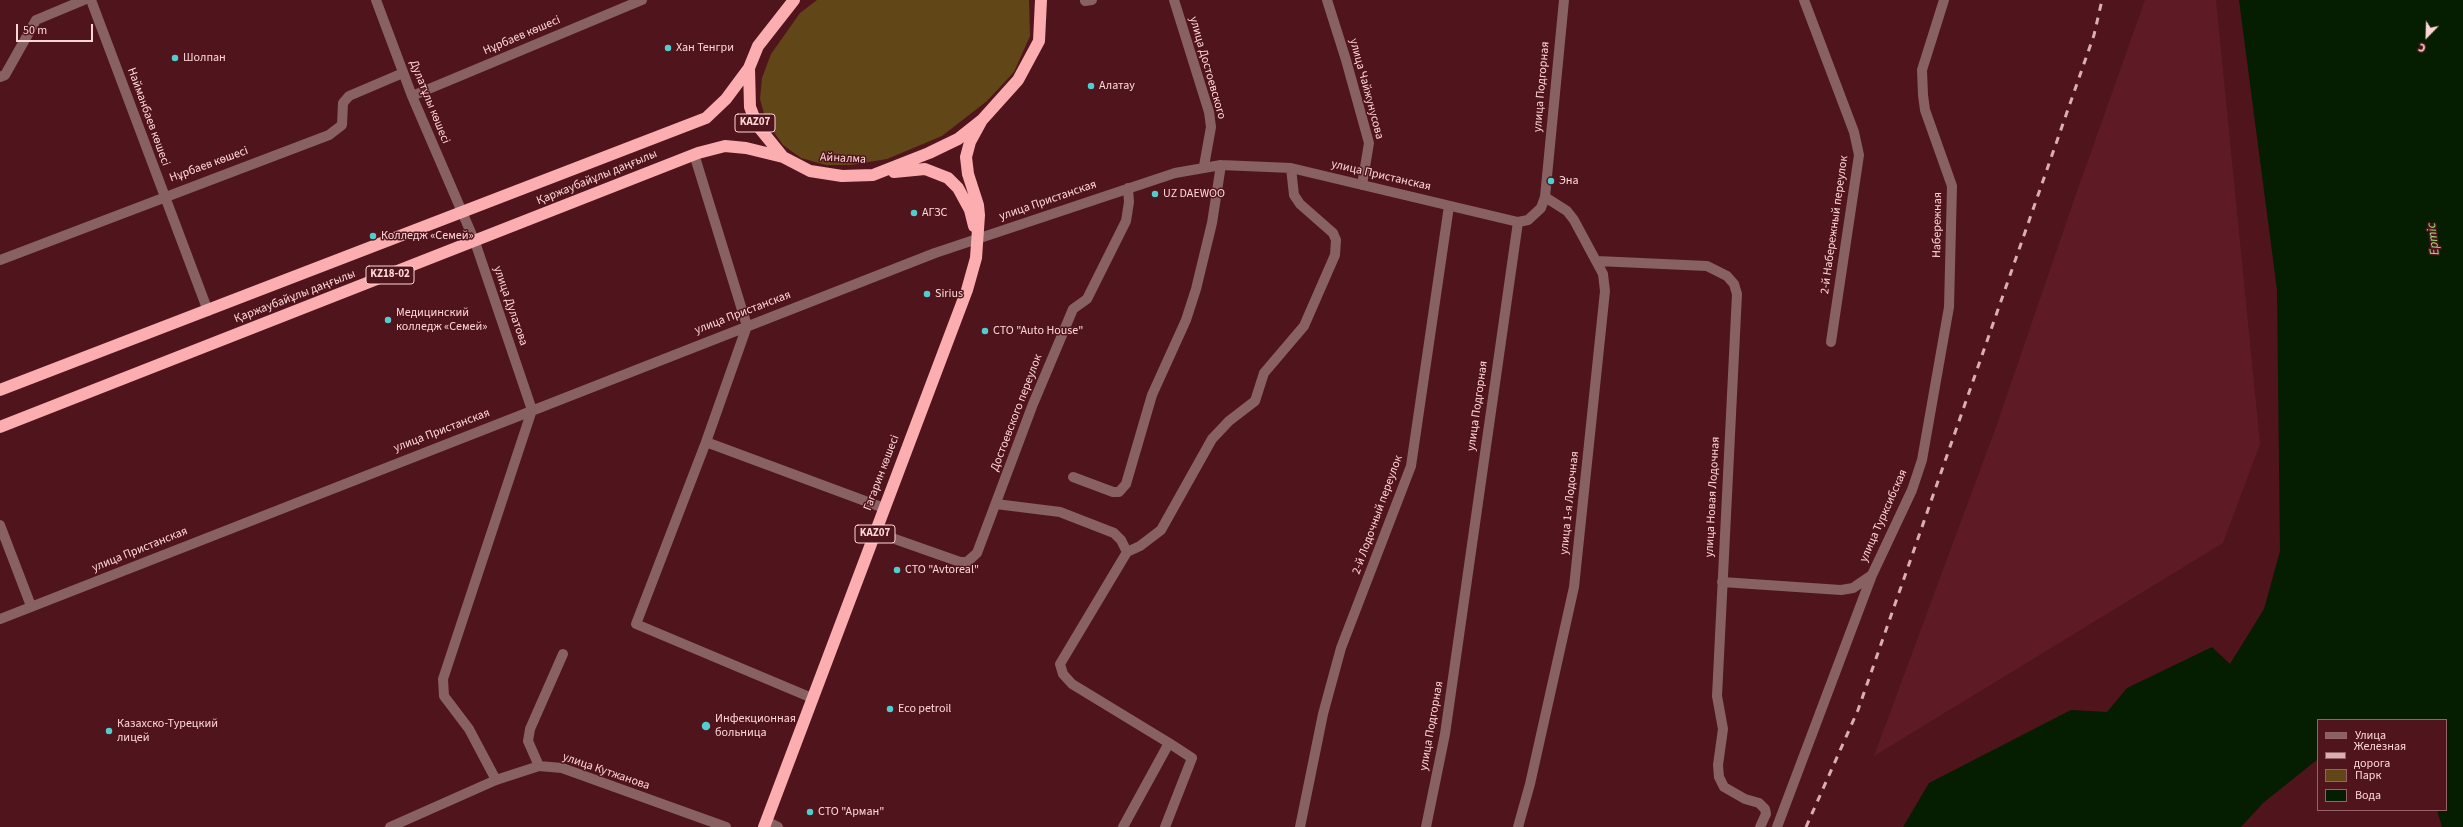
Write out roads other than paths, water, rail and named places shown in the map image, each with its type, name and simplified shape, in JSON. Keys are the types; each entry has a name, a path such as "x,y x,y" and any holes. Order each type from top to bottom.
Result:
{"highway":[{"name":"Айналма","path":"794,0 758,46 749,68 750,107 756,125 783,157 810,171 842,176 873,175 929,153 958,139 982,120 1018,80 1038,41 1041,0"},
{"name":"Қаржаубайұлы даңғылы","path":"0,390 706,118 726,99 749,68"},
{"name":"KAZ07","path":"977,239 978,204 968,174 966,157 970,142 982,120"},
{"name":"Қаржаубайұлы даңғылы","path":"0,428 475,242 694,154 725,146 746,148 783,157"},
{"name":"KAZ07","path":"873,175 925,169 948,178 958,188 970,210 977,239"},
{"name":"Гагарин көшесі","path":"765,824 967,290 976,258 977,239"}],"street":[{"path":"0,77 5,75 36,20 84,0"},
{"name":"Найманбаев көшесі","path":"91,0 163,196 208,311"},
{"name":"Дулатұлы көшесі","path":"376,0 412,96 461,212"},
{"name":"Нұрбаев көшесі","path":"412,96 628,2 642,0"},
{"name":"улица Достоевского","path":"1174,0 1209,112 1211,127 1204,166"},
{"name":"улица Чайжунусова","path":"1327,0 1346,60 1369,143 1362,185"},
{"name":"улица Подгорная","path":"1426,827 1445,734 1518,222 1528,220 1535,215 1545,197 1564,0"},
{"name":"2-й Набережный переулок","path":"1804,0 1854,132 1858,155 1831,342"},
{"name":"Набережная","path":"1936,386 1949,307 1953,200 1952,186 1925,110 1922,70 1944,0"},
{"name":"Нұрбаев көшесі","path":"0,260 163,196 338,130 342,125 344,116 343,103 349,96 403,73"},
{"path":"694,154 747,326 706,442 636,624 812,698"},
{"path":"1073,477 1113,492 1119,492 1126,484 1152,395 1186,320 1196,289 1212,223 1220,165"},
{"name":"улица Пристанская","path":"0,619 747,326 977,239 1175,173 1204,166 1220,165 1291,168 1518,222"},
{"path":"1166,827 1192,758 1072,684 1063,674 1060,664 1127,552 1140,546 1161,530 1212,439 1229,421 1255,401 1264,373 1304,326 1335,255 1336,240 1333,234 1300,204 1294,195 1291,168"},
{"name":"Достоевского переулок","path":"875,532 960,562 967,562 977,553 1033,404 1073,309 1087,299 1126,221 1129,207 1128,188"},
{"name":"улица 1-я Лодочная","path":"1518,827 1530,784 1574,587 1605,291 1603,274 1597,261 1567,211 1545,197"},
{"name":"2-й Лодочный переулок","path":"1300,827 1323,714 1342,648 1412,466 1449,206"},
{"name":"улица Дулатова","path":"461,212 475,242 532,410"},
{"name":"улица Новая Лодочная","path":"1597,261 1707,266 1719,270 1734,284 1737,294 1717,696 1723,740 1718,765 1719,777 1724,787 1734,794 1759,803 1765,809 1766,814 1760,827"},
{"name":"улица Турксибская","path":"1722,582 1841,590 1852,588 1872,575 1912,490 1922,460 1936,386"},
{"path":"496,780 469,729 444,696 443,679 532,410"},
{"path":"706,442 884,508"},
{"path":"996,504 1060,512 1114,533 1121,540 1127,552"},
{"path":"0,525 31,606"},
{"path":"1777,827 1872,575"},
{"path":"539,766 528,741 530,729 563,654"},
{"path":"1123,827 1169,743"},
{"name":"улица Кутжанова","path":"390,827 496,780 539,766 562,768 726,827"},
{"path":"765,824 778,827"}],"water":[{"name":"Ертіс","path":"2239,0 2463,0 2463,827 2442,827 2437,811 2447,811 2447,719 2317,719 2317,760 2263,803 2241,827 1903,827 1929,783 2071,710 2107,712 2127,688 2212,647 2230,664 2264,609 2280,551 2277,290"}],"railway":[{"path":"1806,827 1858,710 2094,35 2102,0"}],"place":[{"name":"Хан Тенгри","path":"668,48"},
{"name":"Шолпан","path":"175,58"},
{"name":"Алатау","path":"1091,86"},
{"name":"Эна","path":"1551,181"},
{"name":"UZ DAEWOO","path":"1155,194"},
{"name":"АГЗС","path":"914,213"},
{"name":"Колледж «Семей»","path":"373,236"},
{"name":"Sirius","path":"927,294"},
{"name":"Медицинский колледж «Семей»","path":"388,320"},
{"name":"СТО \"Auto House\"","path":"985,331"},
{"name":"СТО \"Avtoreal\"","path":"897,570"},
{"name":"Eco petroil","path":"890,709"},
{"name":"Инфекционная больница","path":"706,726"},
{"name":"Казахско-Турецкий лицей","path":"109,731"},
{"name":"СТО \"Арман\"","path":"810,812"}]}
